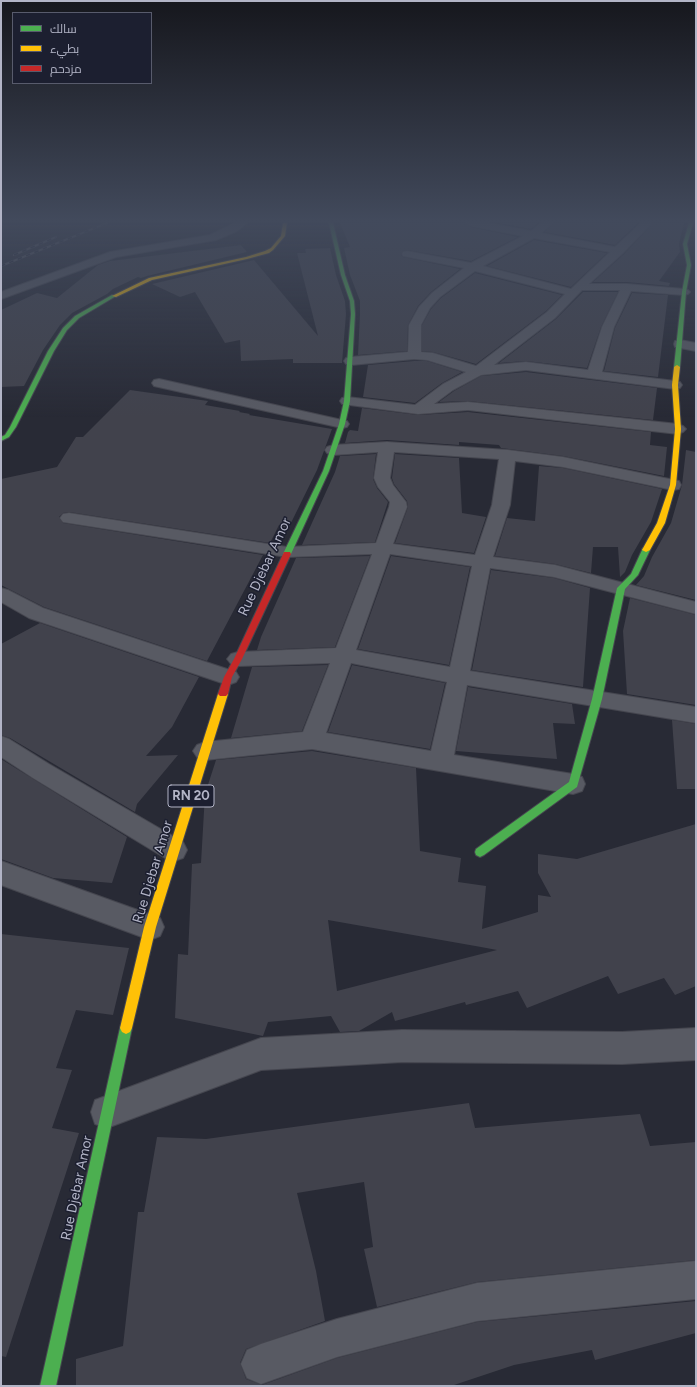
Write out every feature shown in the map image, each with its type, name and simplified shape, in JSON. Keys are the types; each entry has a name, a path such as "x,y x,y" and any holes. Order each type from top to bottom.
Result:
{"street":[{"path":"1,296 23,288"},
{"path":"1,439 7,436 13,427 54,346 65,329 77,317 101,302 132,288"},
{"name":"Rue Djebar Amor","path":"48,1386 107,1112 150,927 205,751 233,668 326,471 342,424 350,361 353,314 352,301 347,288"},
{"path":"414,355 414,325 425,307 436,295 446,288"},
{"path":"566,288 576,290 615,288"},
{"path":"418,410 448,386 478,371 550,315 579,288"},
{"path":"594,374 608,327 627,288"},
{"path":"635,288 684,292"},
{"path":"480,852 573,784 597,699 621,588 634,575 642,556 661,524 673,485 678,429 675,385 685,288"},
{"path":"680,344 696,347"},
{"path":"350,361 414,355 428,356 478,371 526,366 675,385"},
{"path":"159,383 342,424"},
{"path":"346,401 418,410 468,406 678,429"},
{"path":"334,450 387,447 508,455 563,462 673,485"},
{"path":"312,740 383,548 398,502 386,487 382,478 387,447"},
{"path":"441,761 457,676 482,562 501,505 508,455"},
{"path":"69,518 287,552 383,548 555,571 696,608"},
{"path":"1,594 36,613 233,668 344,655 457,676 696,715"},
{"path":"205,751 312,740 573,784"},
{"path":"1,745 41,771 174,850"},
{"path":"1,873 150,927"},
{"path":"107,1112 261,1054 402,1046 622,1048 696,1044"},
{"path":"261,1364 337,1338 477,1302 696,1280"}],"building":[{"path":"70,288 116,288 72,313 60,325 43,350 24,386 1,387 1,310 37,293 57,298"},
{"path":"160,288 277,288 318,336 306,288 340,288 345,301 346,314 342,363 293,363 293,359 241,361 240,340 225,343 195,292 180,297"},
{"path":"355,288 436,288 418,306 408,325 407,351 358,355 360,301"},
{"path":"455,288 533,288 562,295 546,311 476,364 433,352 422,351 422,325 431,309 441,298"},
{"path":"583,292 618,292 601,327 587,368 526,361 499,363 556,319"},
{"path":"632,293 668,295 658,377 604,371 615,328"},
{"path":"427,361 462,372 442,383 415,403 363,397 368,365"},
{"path":"526,372 657,388 653,420 468,401 439,402 454,391 481,376"},
{"path":"130,390 208,401 205,405 240,411 239,412 250,414 249,415 332,429 317,470 288,529 279,525 270,543 69,512 63,513 59,517 63,523 263,555 207,661 44,607 1,585 1,479 57,467 76,437 83,437"},
{"path":"362,408 418,415 468,412 651,432 650,445 667,447 664,476 563,456 501,448 499,445 459,442 459,445 387,440 345,443 350,430 358,431"},
{"path":"686,450 696,452 696,600 636,585 644,576 652,557 671,523 682,485"},
{"path":"376,454 373,479 377,488 388,502 375,542 302,545 335,472 340,456"},
{"path":"395,454 459,458 462,513 486,517 474,553 395,543 408,507 407,501 394,484 392,478"},
{"path":"539,466 563,468 662,489 651,522 632,555 625,572 620,577 618,547 593,547 591,573 555,564 495,556 507,518 535,521"},
{"path":"370,556 335,647 257,650 261,637 296,558"},
{"path":"391,556 470,567 449,665 358,649"},
{"path":"491,570 554,578 590,588 583,687 472,670"},
{"path":"630,598 696,615 696,705 627,694 623,631"},
{"path":"40,623 199,677 172,727 146,756 178,755 137,804 135,812 10,738 1,735 1,644"},
{"path":"328,665 302,731 231,738 252,667"},
{"path":"352,665 445,683 430,749 328,732"},
{"path":"468,687 572,704 575,724 553,723 557,759 456,751"},
{"path":"672,720 696,724 696,789 677,789"},
{"path":"312,751 416,768 420,851 461,858 458,882 486,886 482,929 538,912 538,895 551,897 538,873 538,854 577,859 696,824 696,986 675,995 664,978 618,994 608,976 527,1008 518,991 466,1005 465,1002 395,1021 392,1012 359,1031 340,1032 331,1016 268,1022 263,1036 175,1018 178,954 188,955 192,864 201,863 205,794 216,760","holes":["328,920 497,950 337,991"]},
{"path":"1,759 127,837 112,883 53,878 1,859"},
{"path":"1,934 129,948 113,1015 76,1010 56,1068 72,1070 52,1128 79,1133 6,1357 1,1356"},
{"path":"469,1103 475,1128 640,1114 650,1146 696,1142 696,1260 477,1282 377,1307 364,1249 373,1247 364,1182 297,1193 316,1271 325,1321 246,1349 240,1363 246,1379 262,1385 337,1358 477,1322 696,1301 696,1333 595,1360 592,1350 514,1365 451,1386 76,1386 76,1359 123,1346 138,1212 144,1212 157,1137 206,1139"}],"traffic: fast":[{"path":"287,554 326,471 342,424 347,401 353,314 352,301 347,288"},
{"path":"677,367 685,288"},
{"path":"1,439 7,436 13,427 51,351 65,329 77,317 114,296"},
{"path":"480,852 573,784 597,699 621,588 634,575 646,550"},
{"path":"48,1386 126,1028"}],"traffic: slow":[{"path":"114,296 132,288"},
{"path":"646,550 661,523 673,485 678,429 675,385 677,367"},
{"path":"126,1028 150,927 223,694"}],"traffic: jam":[{"path":"223,694 228,677 238,659 287,554"}]}
